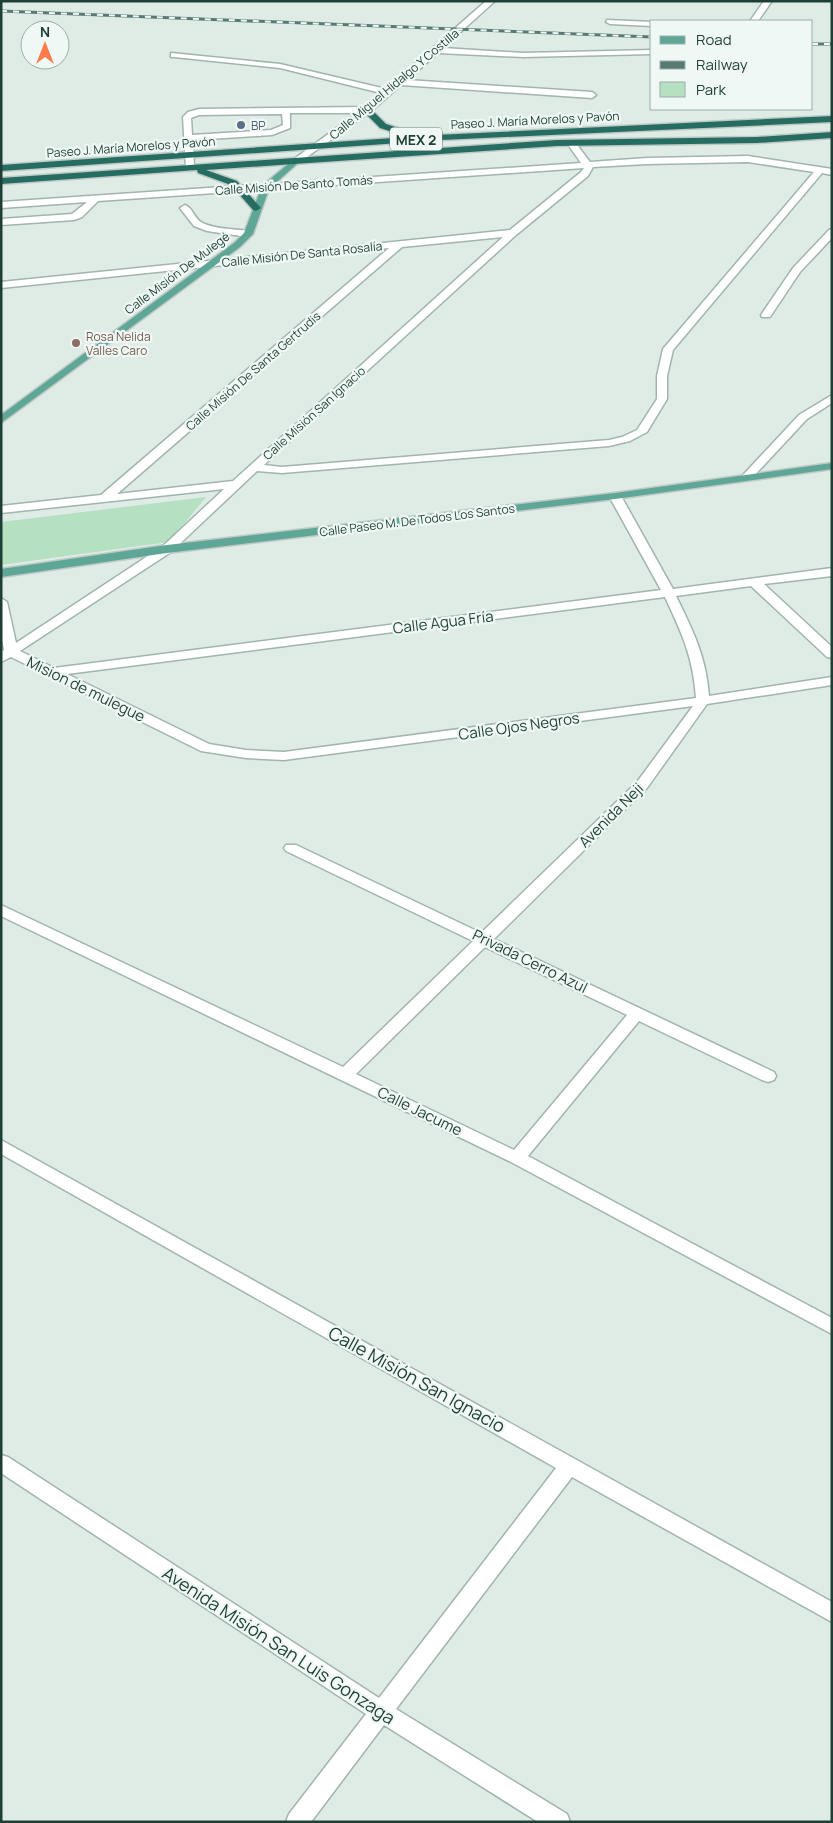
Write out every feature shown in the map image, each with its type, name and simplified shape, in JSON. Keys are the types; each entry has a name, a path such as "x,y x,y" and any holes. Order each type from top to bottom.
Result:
{"highway":[{"path":"366,110 383,126 393,130 421,136 442,137"},
{"name":"Paseo J. María Morelos y Pavón","path":"1,168 442,137 832,119"},
{"name":"Paseo J. María Morelos y Pavón","path":"1,181 571,143 758,140 832,135"},
{"path":"190,168 225,178 240,189 256,208"}],"main road":[{"name":"Calle Misión De Mulegé","path":"1,420 214,263 248,234 256,208 265,188 294,162"},
{"name":"Calle Paseo M. De Todos Los Santos","path":"1,573 167,549 615,496 832,466"}],"street":[{"name":"Calle Miguel Hidalgo Y Costilla","path":"294,162 320,146 366,110 492,1"},
{"path":"755,20 768,1"},
{"path":"610,22 650,24"},
{"path":"435,50 523,55 650,52"},
{"path":"174,55 280,66 328,77 362,89 388,92"},
{"path":"400,82 592,95"},
{"path":"190,138 272,132 283,129 287,126 286,110"},
{"path":"190,168 190,138 187,117 191,114 199,112 286,110 366,110"},
{"path":"571,143 587,164"},
{"name":"Calle Misión De Santo Tomás","path":"1,205 587,164 723,158 769,161 826,171"},
{"name":"Calle Misión San Ignacio","path":"6,655 167,549 254,467 513,233 586,174 589,168 587,164"},
{"path":"254,467 282,470 609,443 626,439 641,432 662,399 662,376 668,349 758,241 826,171"},
{"path":"1,222 74,217 79,215 95,199"},
{"path":"185,208 197,224 207,228 248,234"},
{"path":"766,315 796,270 832,232"},
{"name":"Calle Misión De Santa Rosalía","path":"1,285 513,233"},
{"name":"Calle Misión De Santa Gertrudis","path":"105,498 401,243"},
{"path":"747,478 802,417 832,398"},
{"path":"1,510 236,484"},
{"path":"615,496 669,593 694,647 701,676 702,701"},
{"name":"Calle Agua Fría","path":"54,672 832,572"},
{"path":"755,582 832,654"},
{"name":"Mision de mulegue","path":"1,602 6,655 54,672 206,748"},
{"name":"Calle Ojos Negros","path":"206,748 246,754 284,756 702,701 832,681"},
{"name":"Avenida Neji","path":"345,1075 642,785 672,746 702,701"},
{"name":"Privada Cerro Azul","path":"291,848 768,1076"},
{"name":"Calle Jacume","path":"1,910 517,1158 832,1327"},
{"path":"517,1158 637,1012"},
{"name":"Calle Misión San Ignacio","path":"1,1146 832,1613"},
{"name":"Avenida Misión San Luis Gonzaga","path":"1,1464 380,1712 558,1822"},
{"path":"297,1822 570,1465"}],"green space":[{"path":"206,497 169,542 1,565 1,522"}],"railway":[{"path":"1,11 650,37"},
{"path":"813,44 832,44"}],"place":[{"name":"BP","path":"241,125"},
{"name":"Rosa Nelida Valles Caro","path":"76,343"}]}
